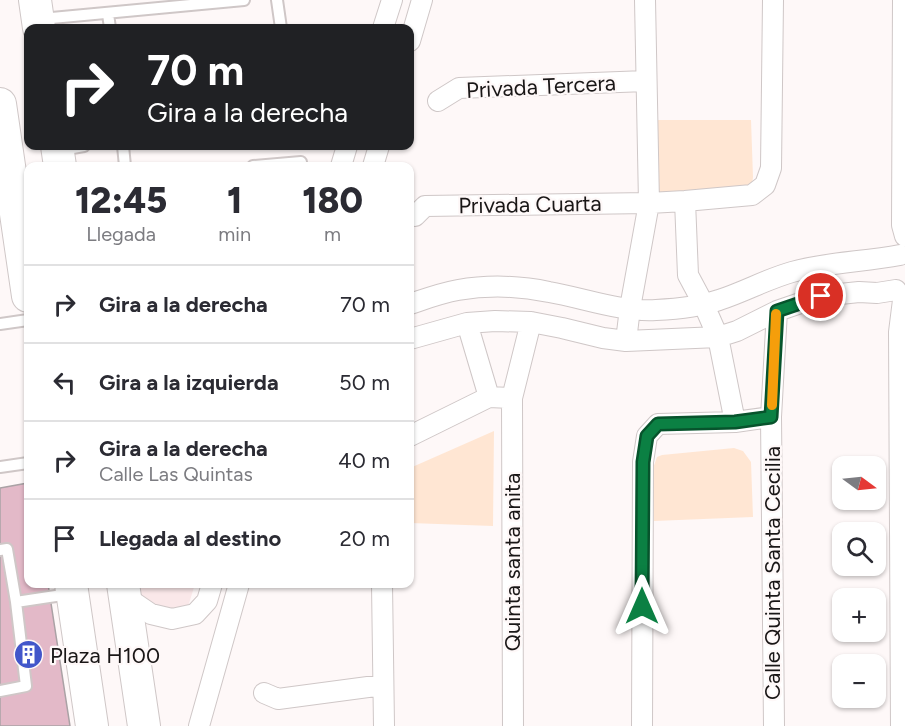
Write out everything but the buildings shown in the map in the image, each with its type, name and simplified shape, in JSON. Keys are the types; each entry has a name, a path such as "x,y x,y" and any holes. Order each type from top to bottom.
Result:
{"main road":[{"path":"1,115 6,182 24,275"},
{"path":"72,588 90,711 105,710 110,726"},
{"path":"126,588 144,726"}],"street":[{"path":"384,24 392,0"},
{"path":"414,26 422,0"},
{"path":"626,341 649,203 645,0"},
{"name":"Privada Cuarta","path":"415,216 426,206 649,203 752,195 765,185 771,168 773,0"},
{"path":"903,0 902,225 905,236"},
{"name":"Privada Tercera","path":"438,101 459,88 646,81"},
{"path":"685,201 688,275 718,337 735,422"},
{"path":"414,303 441,294 475,288 522,288 630,308 654,310 704,305 792,272 838,262 879,259 902,253"},
{"path":"902,253 895,266 894,278 901,298 899,332 902,371 902,726"},
{"path":"414,338 467,323 495,321 531,322 626,341 718,337 737,331 777,311 821,296 859,292 901,298"},
{"name":"Calle Quinta Santa Cecilia","path":"774,726 771,417 777,311"},
{"path":"414,434 489,397 512,398 531,322"},
{"path":"467,323 489,397"},
{"name":"Quinta santa anita","path":"512,398 513,726"},
{"path":"642,726 643,462 647,436 658,424 735,422 771,417"},
{"path":"127,588 151,614 172,619 195,614 209,592"},
{"path":"199,726 238,588"},
{"path":"382,588 384,726"},
{"path":"264,693 278,699 383,685"}],"lane":[{"path":"37,16 108,14 244,0"},
{"path":"278,0 281,24"},
{"path":"108,14 109,24"},
{"path":"0,324 24,321"},
{"path":"0,467 24,464"},
{"path":"0,550 6,549 16,602 26,686 0,691"},
{"path":"16,602 72,588"}],"shaded area":[{"path":"653,120 751,120 752,185 662,193 656,191"},
{"path":"494,431 493,526 414,523 414,466"},
{"path":"734,448 743,451 751,462 753,517 654,521 652,471 657,457"},
{"path":"134,588 194,588 187,610 152,622"}],"slow traffic":[{"path":"772,405 776,314"}],"place":[{"name":"Plaza H100","path":"29,655"}],"route":[{"path":"642,606 643,462 647,436 658,424 735,422 771,417 777,311 821,296"}]}
